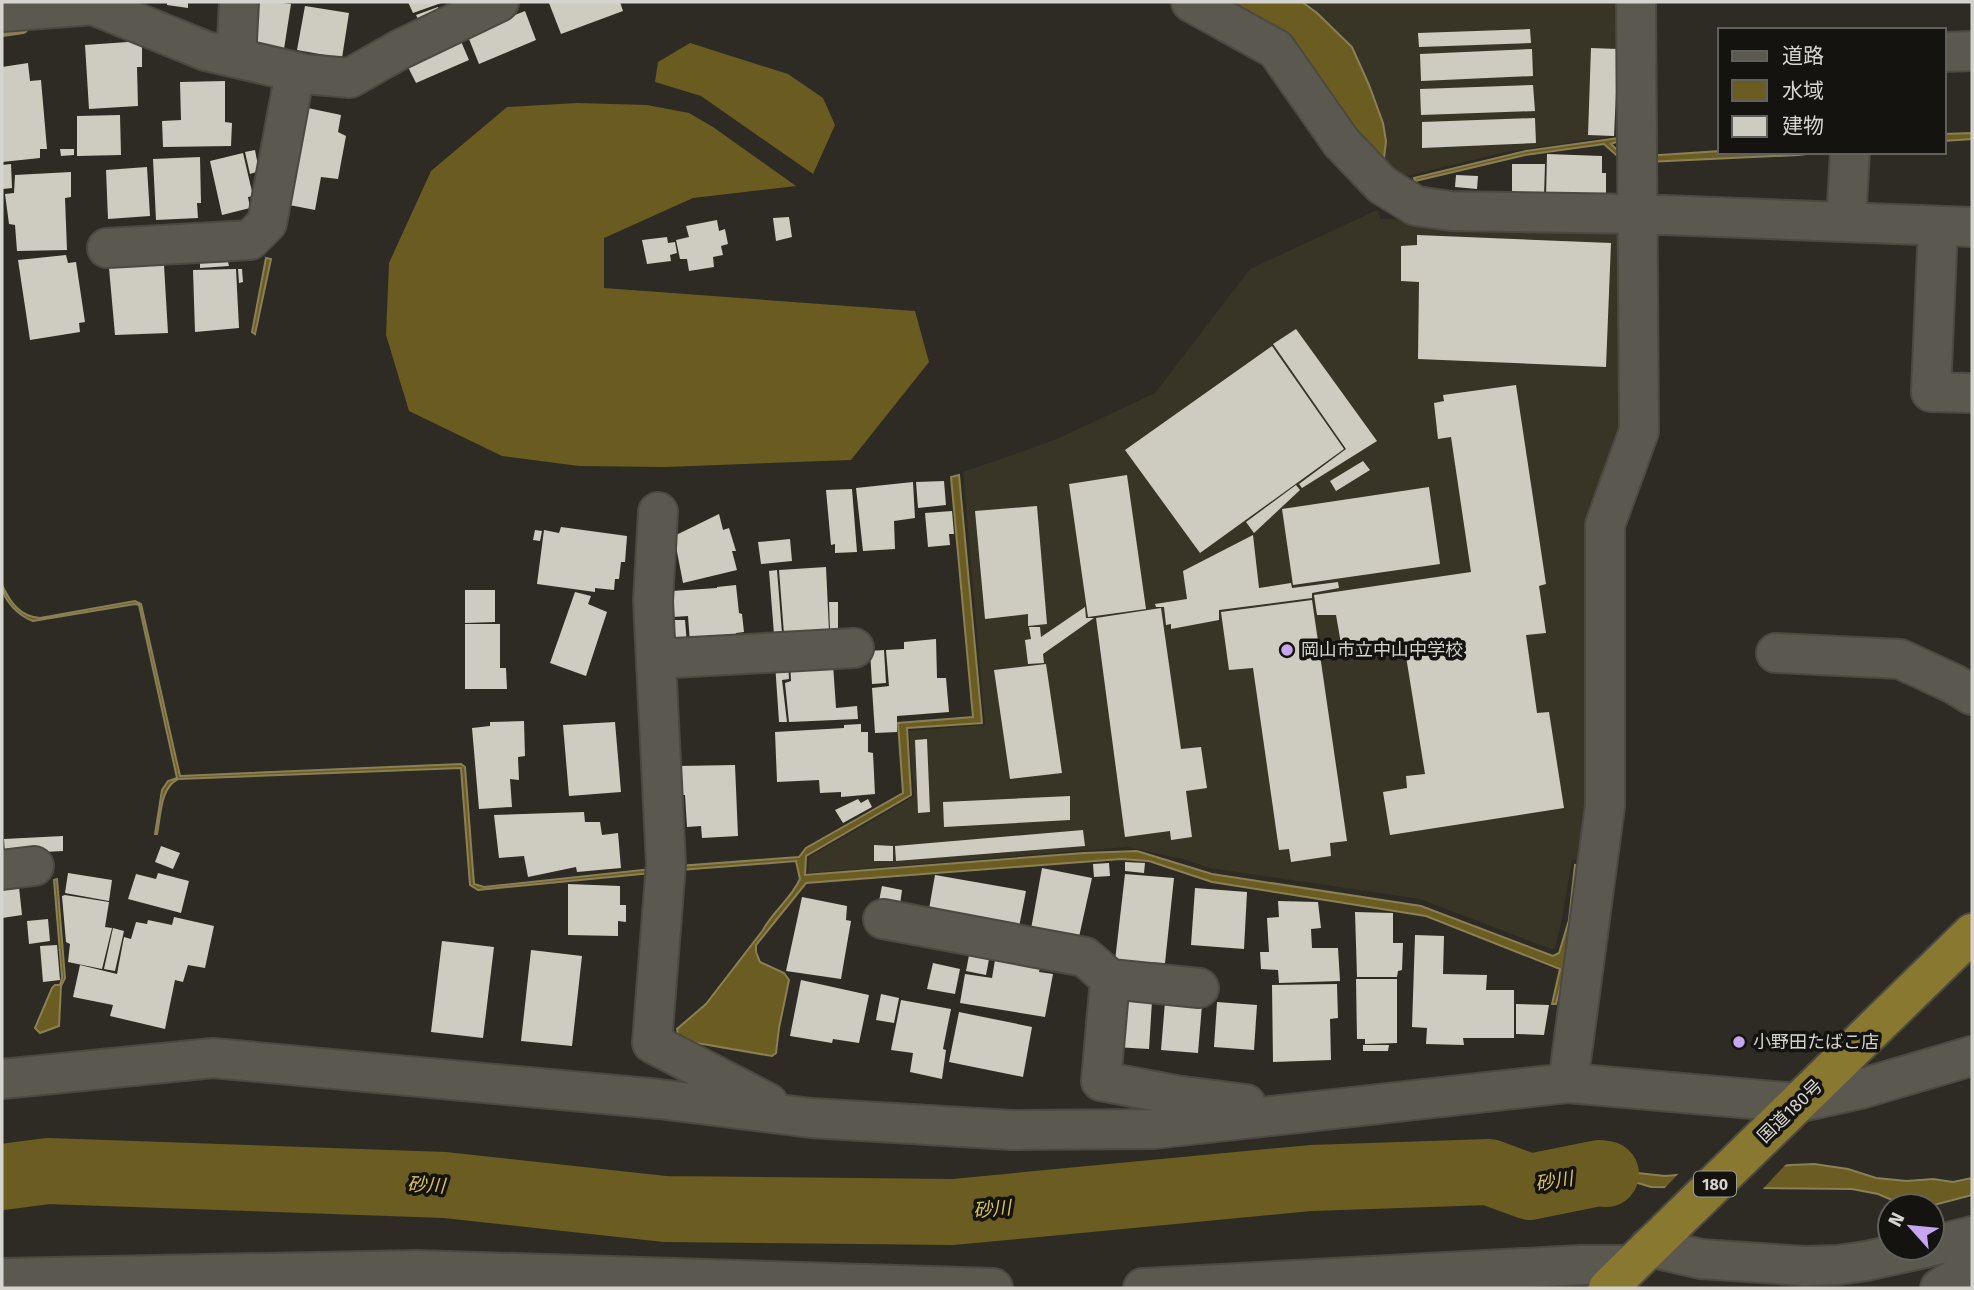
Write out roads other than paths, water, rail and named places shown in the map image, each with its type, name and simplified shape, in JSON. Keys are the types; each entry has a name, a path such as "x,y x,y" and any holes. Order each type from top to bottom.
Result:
{"highway":[{"name":"国道180号","path":"1639,1258 1972,933"}],"street":[{"path":"236,58 239,2"},
{"path":"2,12 93,5 206,51 295,72 349,78 399,50 499,2"},
{"path":"1191,2 1276,49 1341,142 1382,186 1416,206 1451,211 1638,214 1955,226 1931,392 1972,393"},
{"path":"1568,1083 1605,806 1605,525 1639,431 1636,2"},
{"path":"1946,52 1972,51"},
{"path":"107,248 250,240 267,223 295,72"},
{"path":"1846,222 1850,154"},
{"path":"658,512 653,601 666,864 652,1043 792,1116"},
{"path":"656,659 854,648"},
{"path":"1776,653 1900,659 1972,695"},
{"path":"883,919 1085,957 1110,979 1199,988"},
{"path":"1110,979 1101,1081 1175,1095 1236,1101 1287,1114"},
{"path":"2,1079 213,1058 645,1097 792,1116 1011,1130 1154,1129 1568,1083 1797,1104 1972,1056"},
{"path":"1946,1242 1972,1236"},
{"path":"1143,1288 1581,1265 1639,1258 1805,1266 1838,1265 1876,1259"},
{"path":"1701,1259 1779,1288"},
{"path":"1940,1288 1972,1268"},
{"path":"2,1278 417,1270 993,1288"}],"water":[{"path":"1226,2 1302,2 1352,47 1383,123 1386,141 1384,158 1381,160"},
{"path":"1972,133 1972,139 1946,141 1946,134"},
{"path":"1618,138 1619,141 1611,144 1618,151 1645,156 1718,151 1718,154 1807,154 1623,161 1604,144 1525,155 1415,181 1414,178 1526,151"},
{"path":"266,258 271,259 255,334 252,332"},
{"path":"959,475 982,723 907,728 911,795 806,856 805,875 1137,851 1212,874 1421,906 1553,956 1559,953 1569,920 1575,865 1584,867 1578,918 1556,1004 1552,1004 1560,969 1426,916 1212,882 1149,861 1121,859 806,883 756,945 760,962 784,973 789,980 776,1053 772,1056 679,1040 677,1029 706,1004 800,879 796,861 680,870 679,866 799,857 806,848 903,793 898,723 973,717 951,477"},
{"path":"2,585 16,608 27,615 40,618 135,601 141,604 180,776 461,764 465,767 474,884 484,887 651,869 651,873 478,890 470,885 461,768 178,779 172,783 165,795 155,834 162,790 168,781 177,778 139,605 33,621 22,616 13,607 5,597"},
{"path":"57,879 65,978 61,986 59,1026 40,1033 35,1028 52,988 60,985 62,977 54,880"},
{"path":"1814,1164 1848,1169 1876,1178 1907,1181 1933,1179 1953,1182 1972,1178 1972,1195 1946,1202 1946,1192 1876,1194 1852,1189 1651,1187 1605,1176 1544,1202 1507,1200 1521,1178 1553,1175 1582,1167 1665,1176"}],"waterway":[{"path":"2,32 23,29"},
{"name":"砂川","path":"2,1177 48,1171 445,1185 665,1209 953,1212 1311,1178 1489,1172 1530,1187 1599,1173 1606,1174"}],"place":[{"name":"岡山市立中山中学校","path":"1287,650"},
{"name":"小野田たばこ店","path":"1739,1042"}]}
